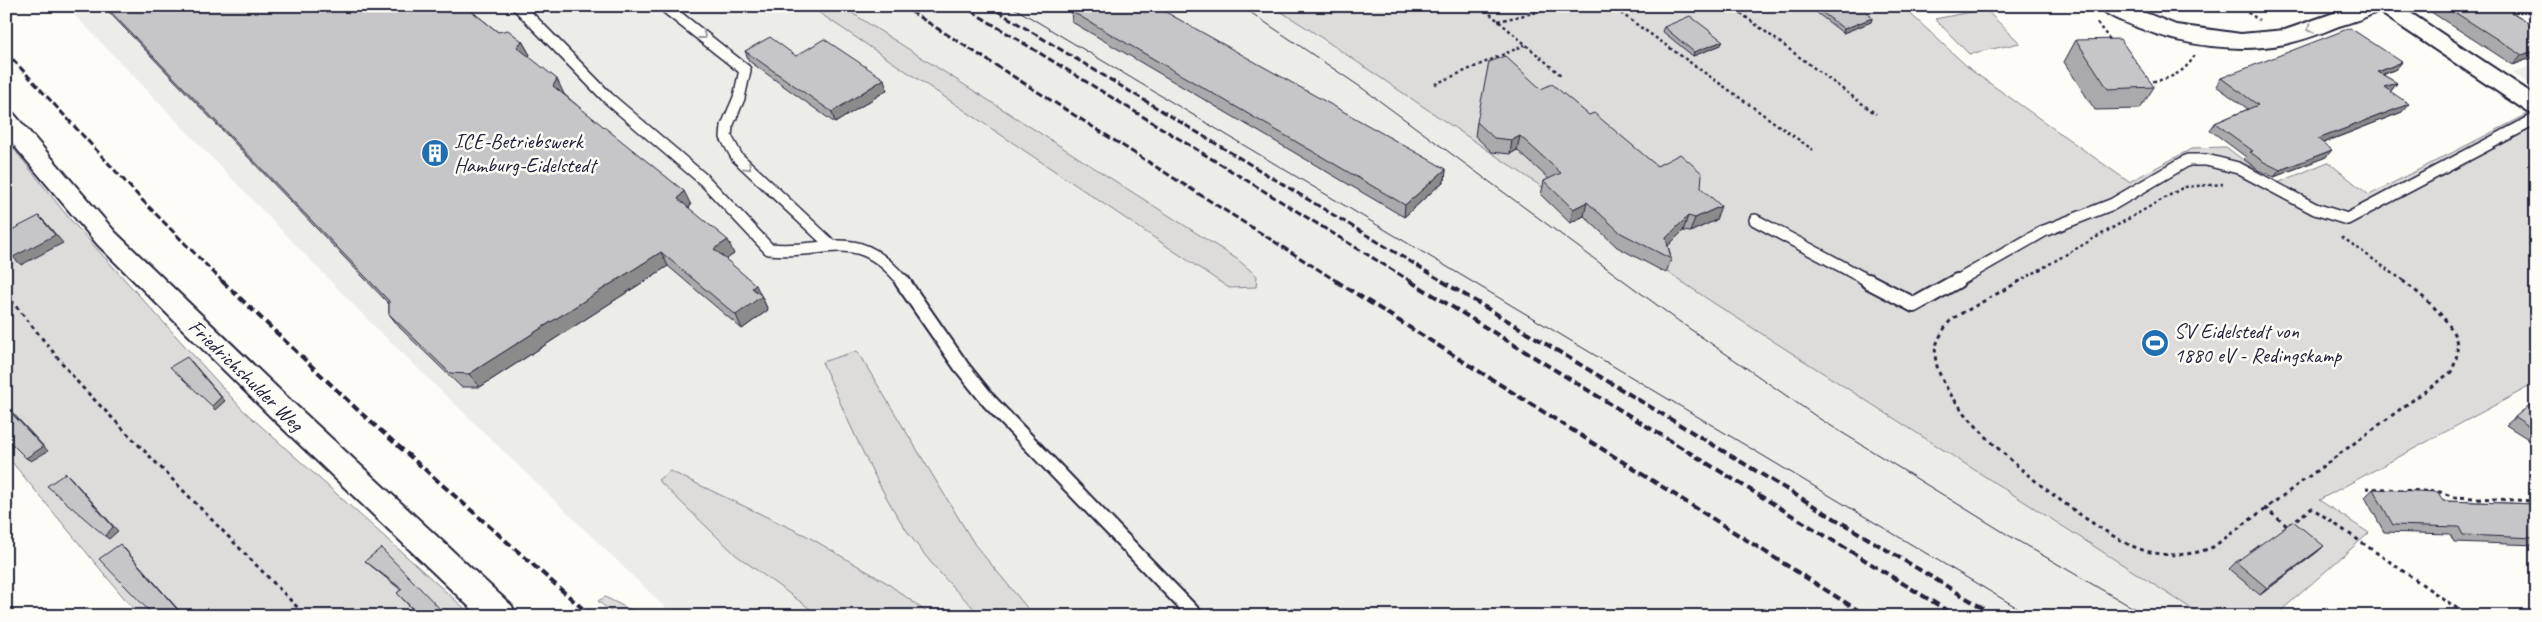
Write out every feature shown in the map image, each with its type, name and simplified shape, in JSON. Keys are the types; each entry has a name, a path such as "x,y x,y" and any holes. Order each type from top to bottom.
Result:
{"street":[{"path":"2102,13 2135,18 2198,36 2244,39 2283,37 2299,33 2372,6"},
{"path":"2385,6 2536,107"},
{"name":"Friedrichshulder Weg","path":"6,120 107,239 280,408 501,616"}],"lane":[{"path":"518,6 608,98 704,180 769,249 778,251 831,245 850,245 868,250 881,258 898,275 972,382 1196,616"},
{"path":"664,6 745,70 739,98 727,126 726,137 737,157 831,245"},
{"path":"1755,220 1914,305 2044,231 2113,204 2188,160 2202,159 2229,163 2250,170 2313,208 2347,219 2536,120"}],"path":[{"path":"1331,12 1351,6"},
{"path":"1481,6 1562,76"},
{"path":"1498,21 1564,6"},
{"path":"1611,6 1813,150"},
{"path":"1731,6 1876,114"},
{"path":"2102,13 2116,48"},
{"path":"1436,84 1525,45"},
{"path":"2142,82 2168,79 2180,75 2189,67 2197,52"},
{"path":"2226,185 2184,187 1951,320 1939,336 1935,357 1941,380 1963,411 2014,464 2099,530 2133,547 2168,555 2200,553 2213,547 2451,372 2457,356 2457,343 2448,323 2427,300 2331,228 2347,219"},
{"path":"6,294 80,385 306,616"},
{"path":"2366,488 2440,492 2454,496 2536,501"},
{"path":"2265,508 2287,526 2312,508 2468,616"}],"shaded area":[{"path":"66,6 1272,6 1712,302 2203,616 674,616 370,322"},
{"path":"809,6 841,6 1237,259 1257,276 1256,287 1229,288"},
{"name":"SV Eidelstedt von 1880 eV - Redingskamp","path":"1272,6 1902,6 1971,70 2129,182 2193,148 2226,147 2275,184 2328,162 2369,195 2530,113 2536,117 2536,383 2319,500 2369,533 2275,616 2203,616 1712,302"},
{"path":"1985,9 2020,43 1969,54 1935,19"},
{"path":"2536,64 2536,88 2512,73"},
{"path":"6,139 68,217 243,410 473,616 139,616 6,455"},
{"path":"857,351 975,545 1034,616 982,616 936,568 905,528 885,496 866,458 822,362"},
{"path":"670,471 807,536 887,583 932,616 820,616 736,555 658,480"},
{"path":"605,597 643,616 616,616 598,601"}],"building":[{"name":"ICE-Betriebswerk Hamburg-Eidelstedt","path":"105,6 465,6 498,32 508,30 522,41 517,47 557,79 553,86 684,191 678,199 728,240 714,249 756,285 752,288 762,296 736,315 661,252 469,374 450,373 389,314 389,301"},
{"path":"1077,6 1155,6 1446,169 1405,205 1071,11"},
{"path":"1814,6 1862,6 1872,18 1844,29"},
{"path":"2445,6 2508,6 2505,8 2536,27 2536,50 2522,55"},
{"path":"1690,16 1723,41 1694,52 1664,27"},
{"path":"2350,28 2402,62 2378,72 2397,83 2384,87 2409,104 2318,139 2332,150 2280,170 2250,152 2253,151 2215,123 2258,105 2221,78"},
{"path":"770,37 796,56 824,39 884,79 832,112 745,51"},
{"path":"2120,39 2154,87 2108,89 2076,40"},
{"path":"1505,56 1541,89 1552,84 1589,115 1594,113 1657,166 1680,154 1702,173 1701,188 1721,206 1695,218 1688,216 1666,238 1671,259 1621,233 1587,202 1573,209 1544,181 1561,173 1520,136 1512,140 1494,138 1477,122 1489,62"},
{"path":"39,216 55,235 13,257 6,249 6,233"},
{"path":"187,357 221,397 212,406 170,367"},
{"path":"2536,400 2536,431 2515,417"},
{"path":"6,407 43,447 26,458 6,438"},
{"path":"66,473 113,527 105,536 47,486"},
{"path":"2373,489 2438,492 2443,501 2536,504 2536,538 2463,535 2459,527 2393,525"},
{"path":"2293,521 2324,546 2267,588 2236,562"},
{"path":"120,544 183,616 154,616 99,559"},
{"path":"381,548 444,613 447,610 454,616 422,616 412,608 397,593 402,589 365,561"}],"tram line":[{"path":"1011,6 2031,616"},
{"path":"1241,6 1362,88 1680,322 1820,419 2013,538 2147,616"}],"railway":[{"path":"902,6 1338,282"},
{"path":"963,6 1412,282"},
{"path":"989,6 1444,282"},
{"path":"6,52 144,202 222,281"},
{"path":"222,281 362,414 591,616"},
{"path":"1336,281 1867,616"},
{"path":"1410,281 1956,616"},
{"path":"1442,281 1996,616"}],"place":[{"name":"ICE-Betriebswerk Hamburg-Eidelstedt","path":"435,153"},
{"name":"SV Eidelstedt von 1880 eV - Redingskamp","path":"2155,343"}]}
